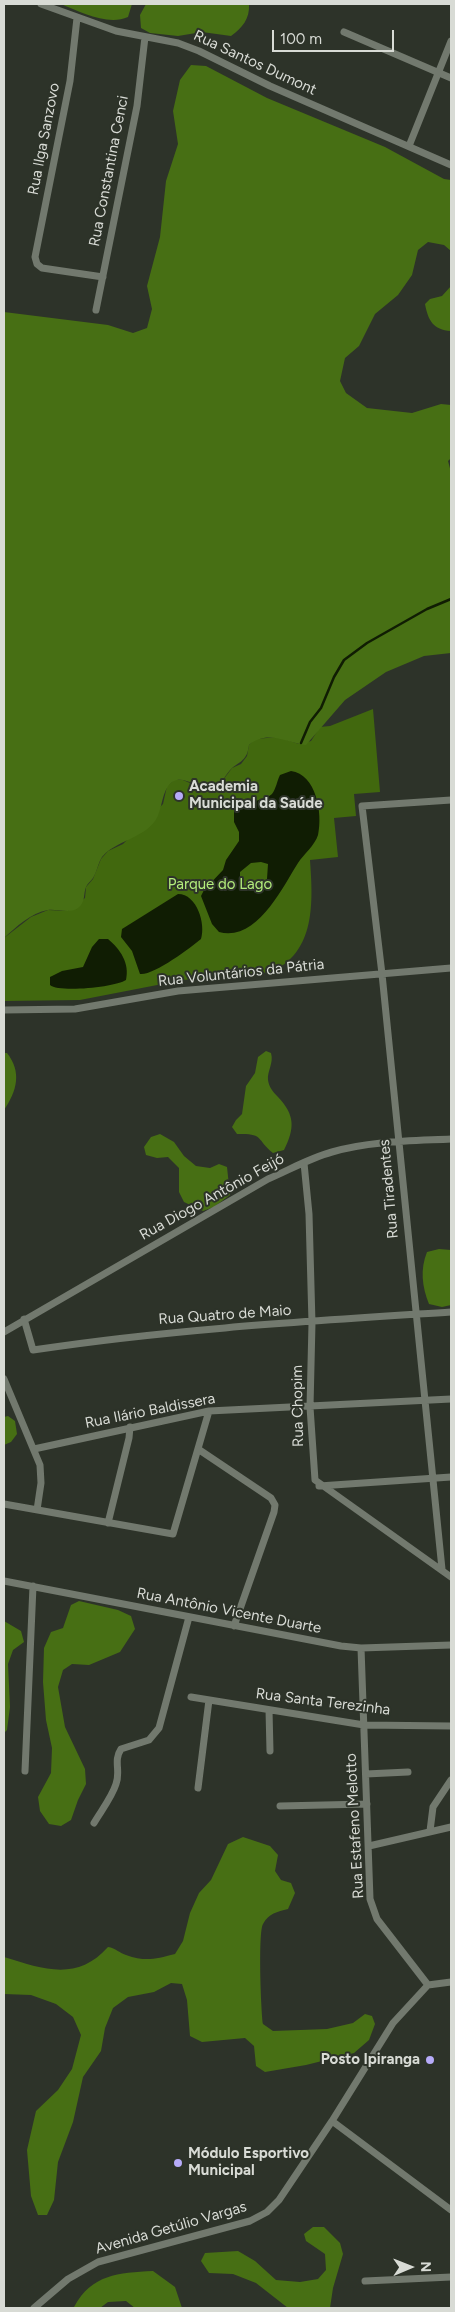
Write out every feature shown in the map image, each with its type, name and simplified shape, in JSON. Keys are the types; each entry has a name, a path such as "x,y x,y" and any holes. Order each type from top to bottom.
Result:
{"street":[{"name":"Rua Santos Dumont","path":"41,4 116,31 178,43 199,51 270,86 451,165"},
{"name":"Rua Ilga Sanzovo","path":"77,18 70,81 35,257 37,264 42,268 103,277"},
{"path":"344,32 451,78"},
{"name":"Rua Constantina Cenci","path":"96,310 137,106 145,37"},
{"path":"409,146 451,41"},
{"name":"Rua Tiradentes","path":"442,1569 382,974 362,806 451,800"},
{"name":"Rua Voluntários da Pátria","path":"4,1010 75,1009 178,991 451,968"},
{"name":"Rua Diogo Antônio Feijó","path":"4,1332 268,1179 304,1163 332,1152 399,1142 451,1138"},
{"name":"Rua Chopim","path":"304,1163 309,1214 312,1323 310,1407 315,1480 319,1486"},
{"name":"Rua Quatro de Maio","path":"24,1319 33,1350 170,1333 451,1312"},
{"path":"4,1379 34,1449 40,1474 38,1510"},
{"name":"Rua Ilário Baldissera","path":"34,1449 209,1411 451,1399"},
{"path":"4,1504 173,1534 209,1411"},
{"path":"108,1523 130,1427"},
{"path":"198,1449 271,1498 275,1505 234,1626"},
{"path":"319,1486 451,1477"},
{"path":"319,1486 451,1577"},
{"name":"Rua Antônio Vicente Duarte","path":"4,1581 341,1646 361,1648 451,1645"},
{"path":"25,1771 33,1586"},
{"path":"94,1823 116,1784 118,1775 115,1763 121,1749 149,1740 159,1728 189,1617"},
{"name":"Rua Estafeno Melotto","path":"361,1648 370,1899 377,1919 428,1985"},
{"name":"Rua Santa Terezinha","path":"191,1697 364,1725 451,1726"},
{"path":"198,1788 209,1700"},
{"path":"269,1710 270,1751"},
{"path":"366,1774 408,1772"},
{"path":"430,1831 430,1820 434,1807 451,1780"},
{"path":"280,1806 367,1804"},
{"path":"369,1846 451,1826"},
{"path":"428,1985 451,1982"},
{"name":"Avenida Getúlio Vargas","path":"34,2308 68,2279 98,2262 250,2221 267,2212 279,2200 332,2121 392,2023 428,1985"},
{"path":"332,2121 451,2210"},
{"path":"364,2281 451,2277"}],"green space":[{"path":"61,4 132,4 128,17 112,20 94,17"},
{"path":"146,4 249,4 249,9 244,23 231,36 202,32 178,36 150,33 141,28 140,15"},
{"path":"191,65 206,66 267,98 385,147 444,179 451,180 451,251 444,245 428,242 418,250 412,275 398,295 375,314 359,346 345,358 340,381 346,393 367,408 412,413 441,404 451,405 451,458 448,461 451,472 451,653 424,656 386,672 345,700 306,745 277,738 263,738 249,745 244,759 232,768 217,785 208,787 183,780 174,781 167,788 158,817 150,827 114,847 102,857 94,876 86,887 83,901 78,908 71,911 48,910 36,914 24,921 4,938 4,312 108,325 133,333 147,328 152,309 147,286 160,237 166,181 178,144 173,111 180,80"},
{"path":"451,286 451,331 440,329 432,323 425,304 430,299 442,296"},
{"name":"Parque do Lago","path":"373,709 380,792 354,794 356,816 334,818 338,857 310,860 312,892 308,924 304,939 286,963 271,972 183,980 80,1000 4,1001 4,938 31,917 48,910 68,911 85,898 86,887 93,879 101,859 108,851 123,844 163,804 167,786 174,780 183,780 199,787 223,780 232,768 241,764 247,756 249,745 255,739 278,737 299,744 311,741 320,727 330,726"},
{"path":"266,1051 271,1053 272,1057 268,1077 269,1085 288,1110 292,1122 288,1142 284,1150 273,1153 256,1136 237,1134 232,1127 242,1114 246,1086 255,1073 258,1057"},
{"path":"4,1053 7,1053 15,1067 16,1082 12,1096 4,1110"},
{"path":"160,1134 174,1142 184,1156 196,1166 210,1168 219,1164 227,1167 230,1195 214,1207 203,1211 184,1202 179,1192 179,1168 168,1157 157,1158 146,1155 144,1147 151,1137"},
{"path":"439,1249 451,1250 451,1305 442,1307 429,1304 423,1278 423,1265 427,1252"},
{"path":"8,1416 15,1421 17,1434 11,1442 4,1445 4,1417"},
{"path":"79,1601 118,1610 131,1616 135,1629 120,1652 89,1665 72,1664 63,1670 58,1687 65,1727 85,1769 86,1784 71,1820 61,1826 49,1824 40,1811 38,1797 51,1773 52,1748 46,1720 43,1682 44,1648 51,1632 63,1628 71,1605"},
{"path":"4,1621 21,1631 24,1642 13,1650 8,1664 10,1707 7,1730 4,1733"},
{"path":"243,1837 270,1846 278,1855 275,1871 281,1880 291,1883 295,1893 288,1909 271,1915 265,1920 261,1930 260,1972 263,2024 273,2031 327,2029 353,2023 365,2014 372,2016 375,2024 369,2040 354,2053 306,2065 265,2072 256,2066 254,2046 245,2038 202,2042 190,2036 187,2000 182,1984 171,1983 154,1992 128,1997 113,2008 105,2028 101,2051 83,2077 73,2122 58,2162 54,2200 47,2215 38,2215 31,2196 27,2150 36,2111 58,2090 72,2069 81,2035 73,2017 56,2004 31,1995 4,1994 4,1957 59,1970 72,1969 84,1965 96,1958 108,1947 133,1957 145,1959 175,1954 183,1941 190,1913 199,1893 211,1880 228,1844"},
{"path":"313,2227 324,2227 340,2243 343,2254 333,2288 330,2308 288,2308 256,2283 233,2274 209,2273 201,2261 205,2253 238,2251 255,2261 276,2280 300,2282 318,2279 326,2270 325,2254 306,2241 304,2234"},
{"path":"153,2271 175,2287 182,2308 135,2308 126,2301 108,2302 100,2308 74,2307 89,2288 107,2277"}],"shaded area":[{"path":"291,771 300,774 312,787 316,796 319,816 317,839 298,863 267,911 245,929 233,933 219,932 212,924 201,896 204,890 223,870 226,860 239,841 239,832 234,822 234,809 237,806 268,797 275,790 280,775","holes":["261,862 268,864 267,879 254,889 243,890 240,886 240,872 251,863"]},
{"path":"178,894 185,895 195,904 201,918 201,939 162,966 153,971 140,974 132,951 121,937 122,929"},
{"path":"99,939 108,939 120,952 127,968 126,980 111,985 75,989 64,989 50,985 50,977 62,971 83,967 92,947"}],"waterway":[{"path":"301,743 310,722 321,708 334,677 344,660 367,643 427,609 451,599"}],"place":[{"name":"Academia Municipal da Saúde","path":"179,796"},
{"name":"Posto Ipiranga","path":"430,2060"},
{"name":"Módulo Esportivo Municipal","path":"178,2163"}]}
